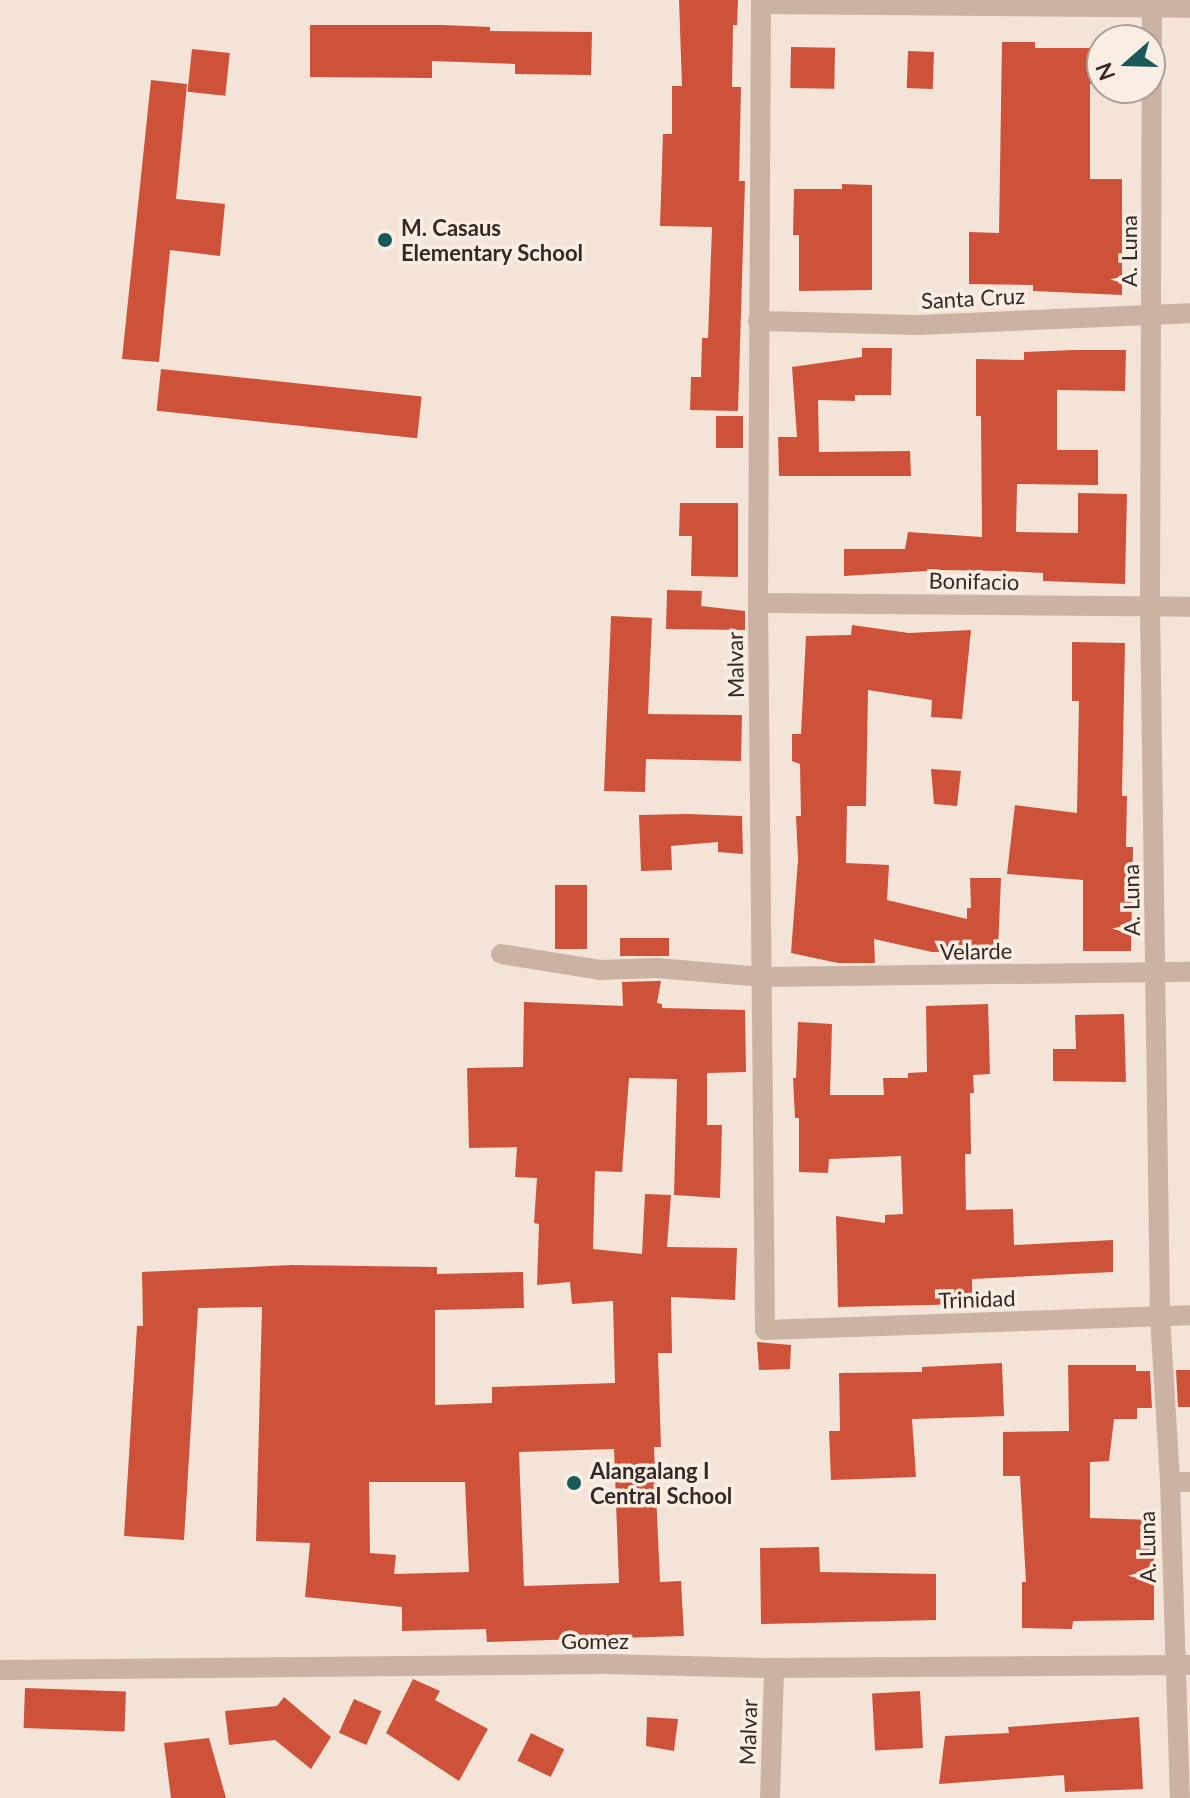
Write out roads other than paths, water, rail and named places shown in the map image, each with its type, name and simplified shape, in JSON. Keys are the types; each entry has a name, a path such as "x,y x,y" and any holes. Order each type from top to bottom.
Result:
{"street":[{"path":"762,2 1152,4 1190,8"},
{"name":"Malvar","path":"762,2 758,603 765,1330"},
{"name":"A. Luna","path":"1152,4 1150,608 1160,1317 1180,1482 1180,1798"},
{"name":"Santa Cruz","path":"758,321 919,325 1153,312 1190,313"},
{"name":"Bonifacio","path":"758,603 1190,607"},
{"name":"Velarde","path":"501,954 600,970 657,968 762,977 1190,972"},
{"name":"Trinidad","path":"765,1330 1190,1315"},
{"name":"Gomez","path":"0,1670 589,1664 774,1668 1182,1665"},
{"name":"Malvar","path":"770,1798 774,1668"}],"place":[{"name":"M. Casaus Elementary School","path":"385,240"},
{"name":"Alangalang I Central School","path":"574,1483"}]}
